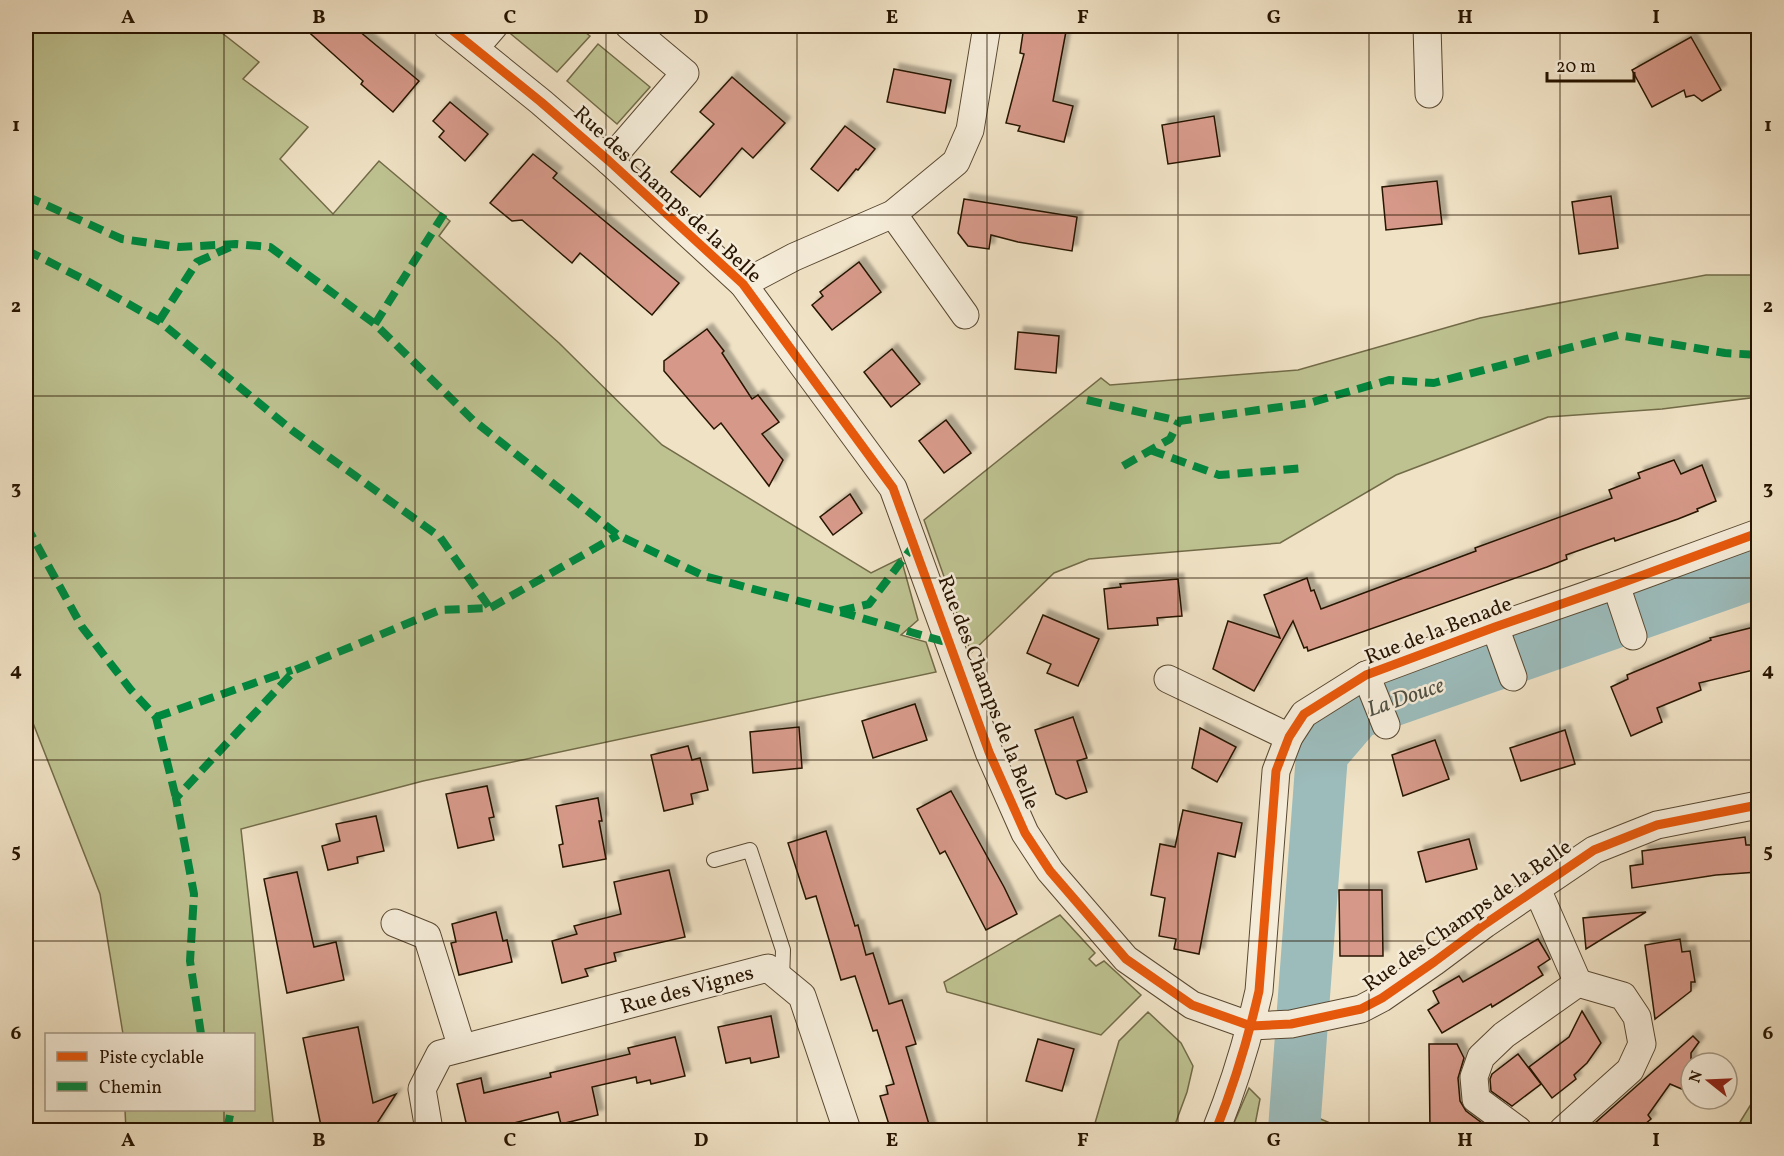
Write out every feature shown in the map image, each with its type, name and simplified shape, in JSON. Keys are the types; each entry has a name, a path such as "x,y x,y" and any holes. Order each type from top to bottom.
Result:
{"street":[{"name":"Rue des Champs de la Belle","path":"447,26 609,161 743,284 893,488 989,752 1025,833 1050,871 1126,959 1192,1005 1251,1026 1302,1022 1361,1009 1382,998 1594,850 1657,825 1758,805"},
{"path":"475,48 494,26"},
{"name":"Rue des Champs de la Belle","path":"609,161 685,73 629,26"},
{"path":"743,284 794,257 893,214 956,162 970,130 987,26"},
{"path":"1427,26 1429,94"},
{"path":"893,214 965,315"},
{"name":"Rue de la Benade","path":"1251,1026 1258,991 1276,771 1289,737 1304,714 1370,684 1499,637 1616,585 1758,533"},
{"path":"1616,585 1629,624"},
{"path":"1499,637 1513,677"},
{"path":"1168,679 1289,737"},
{"path":"1370,684 1386,725"},
{"path":"1537,889 1578,982 1623,996 1637,1017 1642,1044 1630,1070 1563,1131"},
{"path":"395,924 427,936 462,1048"},
{"name":"Rue des Vignes","path":"429,1131 422,1089 440,1054 768,968 802,996 846,1131"},
{"path":"1518,1131 1476,1099 1474,1077 1481,1057 1504,1035 1578,982"},
{"path":"1216,1131 1228,1101 1251,1026"}],"lane":[{"path":"714,860 750,850 783,950 782,980"}],"green space":[{"path":"32,26 213,26 259,62 243,79 308,127 280,159 333,214 379,161 450,221 439,236 559,343 662,445 871,573 901,558 918,620 901,635 926,642 936,672 423,781 241,829 274,1130 126,1130 125,1111 255,1111 255,1033 123,1033 100,894 33,723 26,696 26,44"},
{"path":"509,26 577,26 590,36 557,72 506,30"},
{"path":"598,44 650,87 617,124 567,81"},
{"path":"1706,275 1758,275 1758,397 1662,409 1548,417 1396,475 1280,543 1089,559 1054,573 971,653 924,520 1101,378 1110,385 1298,370 1480,318"},
{"path":"1060,915 1095,953 1089,959 1096,966 1104,961 1141,995 1101,1035 947,992 944,982"},
{"path":"1148,1012 1181,1043 1193,1066 1187,1092 1173,1130 1093,1130 1119,1041"},
{"path":"1249,1088 1260,1099 1254,1130 1231,1130"},
{"path":"1758,1093 1758,1130 1735,1130"},
{"path":"1302,1111 1330,1123 1329,1130 1301,1130"}],"building":[{"path":"302,26 353,26 419,81 393,112 361,84 363,81"},
{"path":"1024,26 1067,26 1053,101 1073,106 1064,142 1018,131 1020,126 1006,123 1024,54 1020,53"},
{"path":"1691,37 1721,90 1702,101 1694,95 1686,97 1684,90 1652,107 1632,70"},
{"path":"894,69 951,80 945,113 887,102"},
{"path":"732,77 785,123 753,158 742,148 700,197 671,172 714,124 700,112"},
{"path":"450,102 488,134 465,161 439,137 444,131 433,121"},
{"path":"1214,116 1220,156 1168,164 1162,125"},
{"path":"845,126 875,149 838,191 811,169"},
{"path":"533,154 557,173 553,178 679,283 652,315 580,253 572,263 522,220 512,221 490,203"},
{"path":"1437,181 1442,224 1386,230 1382,187"},
{"path":"1611,196 1618,248 1579,254 1572,202"},
{"path":"964,199 1077,217 1072,251 991,235 989,249 968,246 958,233"},
{"path":"859,262 881,292 832,330 812,305 823,296 820,292"},
{"path":"707,329 724,351 722,353 752,399 758,395 779,422 762,434 783,460 769,486 721,423 714,429 664,371 664,361"},
{"path":"1018,332 1059,336 1056,373 1015,369"},
{"path":"892,349 920,384 891,407 864,372"},
{"path":"946,420 971,453 944,473 919,441"},
{"path":"1674,460 1681,474 1702,465 1716,501 1678,519 1566,555 1567,559 1547,567 1308,651 1307,647 1304,648 1293,621 1254,691 1213,669 1228,621 1280,638 1264,595 1307,578 1321,609 1476,551 1475,548 1612,498 1609,490 1640,478 1638,473"},
{"path":"850,494 862,513 833,535 820,517"},
{"path":"1178,579 1182,616 1157,618 1158,625 1108,629 1104,589 1121,587 1120,584"},
{"path":"1043,615 1099,639 1078,686 1047,673 1051,664 1027,653"},
{"path":"1758,626 1758,669 1699,683 1701,690 1657,708 1662,722 1631,736 1611,687 1628,679 1627,675 1711,640 1710,638"},
{"path":"915,704 927,740 873,758 862,721"},
{"path":"1073,717 1087,758 1077,761 1087,792 1066,799 1056,794 1035,730"},
{"path":"799,727 802,768 753,773 750,732"},
{"path":"1200,728 1236,747 1217,782 1192,768"},
{"path":"1565,730 1575,764 1521,781 1510,748"},
{"path":"1435,740 1449,779 1403,796 1392,755"},
{"path":"688,746 692,760 700,758 708,790 691,794 693,804 664,811 651,755"},
{"path":"487,786 494,817 489,818 494,840 458,848 446,794"},
{"path":"951,791 1017,914 986,930 945,851 940,854 917,809"},
{"path":"598,798 602,821 599,821 606,859 563,867 559,845 563,844 556,806"},
{"path":"1183,810 1242,823 1235,857 1218,853 1199,954 1174,949 1176,939 1159,936 1165,898 1151,895 1160,844 1175,847"},
{"path":"376,816 384,851 357,857 358,863 328,870 322,846 340,841 336,824"},
{"path":"826,831 866,955 873,953 889,1004 902,1000 916,1044 906,1047 931,1131 891,1131 880,1096 888,1094 886,1086 894,1084 877,1030 873,1031 855,976 841,980 816,896 806,899 788,843"},
{"path":"1745,837 1746,845 1758,845 1758,872 1716,875 1632,888 1630,866 1643,864 1642,851"},
{"path":"1469,839 1477,869 1426,882 1418,852"},
{"path":"669,870 685,937 614,953 616,961 585,969 588,976 562,983 552,941 577,934 574,926 621,914 614,882"},
{"path":"297,872 314,947 336,942 344,980 287,993 264,879"},
{"path":"1339,890 1382,890 1383,956 1340,956"},
{"path":"496,912 503,941 507,940 512,962 459,975 451,943 456,942 452,924"},
{"path":"1646,912 1586,949 1583,918"},
{"path":"1538,939 1550,959 1538,967 1543,975 1492,1007 1491,1004 1442,1033 1428,1010 1439,1003 1433,991 1459,976 1463,982"},
{"path":"1680,939 1682,952 1690,951 1695,982 1691,982 1691,991 1655,1019 1645,945"},
{"path":"1582,1011 1601,1043 1587,1063 1574,1075 1576,1079 1552,1098 1529,1067 1569,1037"},
{"path":"771,1016 779,1057 751,1063 750,1058 726,1063 718,1027"},
{"path":"358,1027 373,1103 396,1094 372,1131 322,1131 303,1038"},
{"path":"1693,1036 1699,1042 1692,1051 1679,1051 1679,1088 1670,1084 1648,1115 1651,1119 1637,1131 1586,1131"},
{"path":"675,1037 685,1076 651,1084 650,1080 637,1083 636,1077 592,1087 598,1115 561,1124 558,1112 482,1131 468,1131 457,1084 481,1078 484,1093 551,1077 550,1073 630,1054 628,1048"},
{"path":"1038,1039 1074,1049 1062,1091 1026,1081"},
{"path":"1429,1044 1457,1044 1464,1058 1458,1078 1460,1101 1466,1111 1486,1126 1481,1131 1430,1131"},
{"path":"1518,1054 1541,1084 1512,1106 1491,1091 1490,1079 1492,1074"}],"waterway":[{"name":"La Douce","path":"1294,1130 1322,754 1357,713 1758,572"}],"marked path":[{"path":"26,196 122,239 179,247 236,244 270,247 375,324 473,420 618,535 704,576 949,643"},
{"path":"375,324 445,212"},
{"path":"159,321 197,262 230,247"},
{"path":"26,250 159,321 293,431 440,537 490,608"},
{"path":"1087,400 1179,421 1309,403 1389,380 1434,383 1618,335 1725,353 1758,355"},
{"path":"1123,466 1170,439 1179,421"},
{"path":"1150,450 1219,475 1305,468"},
{"path":"26,525 82,627 131,690 156,717 176,798"},
{"path":"201,1033 190,961 194,894 176,798 295,670 440,610 490,608 618,535"},
{"path":"840,611 869,604 914,545"},
{"path":"156,717 292,670"},
{"path":"227,1130 231,1111"}],"cycle path":[{"path":"447,26 609,161 743,284 893,488 989,752 1025,833 1050,871 1126,959 1192,1005 1251,1026 1291,1024 1361,1009 1382,998 1594,850 1657,825 1758,805"},
{"path":"1216,1130 1240,1062 1259,991 1276,771 1289,737 1304,714 1366,675 1758,533"}]}
